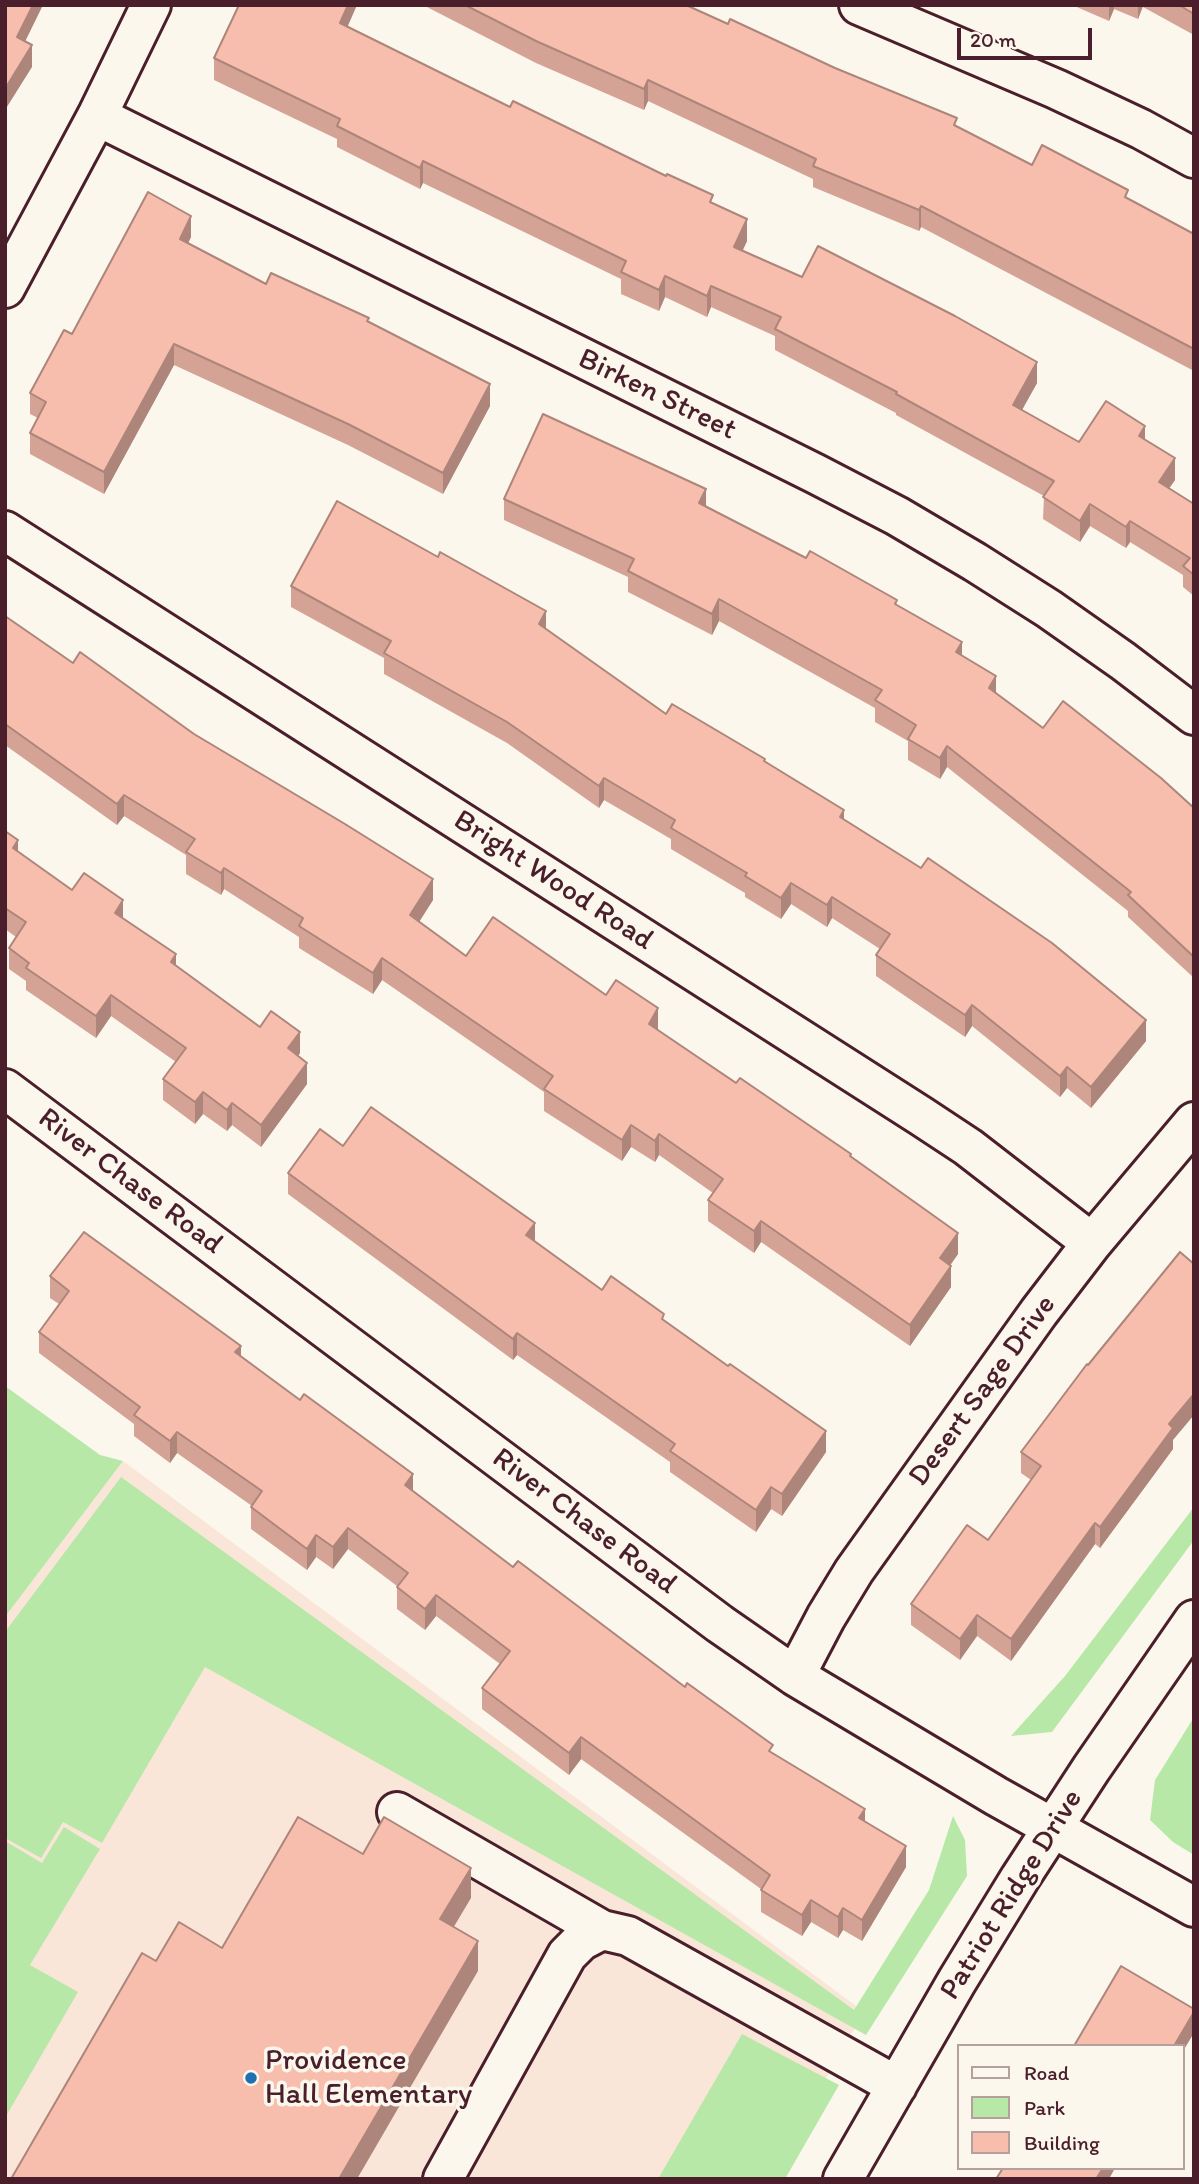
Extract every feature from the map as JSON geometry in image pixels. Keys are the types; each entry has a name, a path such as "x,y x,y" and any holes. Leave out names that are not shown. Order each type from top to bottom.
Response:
{"street":[{"path":"5,288 97,116 151,5"},
{"path":"859,5 1056,89 1141,129 1194,158"},
{"name":"Birken Street","path":"97,116 897,516 1049,609 1194,715"},
{"name":"Bright Wood Road","path":"5,531 921,1116 968,1147 1091,1243"},
{"name":"River Chase Road","path":"5,1089 720,1624 794,1676 996,1796 1194,1907"},
{"name":"Desert Sage Drive","path":"794,1676 854,1571 1039,1312 1091,1243 1194,1122"},
{"name":"Patriot Ridge Drive","path":"843,2179 1013,1890 1091,1769 1194,1620"},
{"path":"397,1812 602,1930 628,1936 897,2086"},
{"path":"443,2179 567,1955 582,1941 602,1930"}],"shaded area":[{"path":"123,1461 864,2012 769,2179 5,2179 5,1617"}],"green space":[{"path":"5,1386 100,1455 123,1461 5,1617"},
{"path":"121,1477 854,2010 929,1890 953,1816 965,1840 967,1876 866,2035 205,1667 102,1843 63,1822 41,1858 5,1838 5,1632"},
{"path":"1194,1507 1194,1540 1052,1732 1011,1736 1065,1676"},
{"path":"1194,1717 1194,1855 1173,1842 1150,1820 1155,1780"},
{"path":"64,1827 100,1849 30,1965 78,1992 5,2118 5,1841 42,1863"},
{"path":"742,2034 839,2085 785,2179 658,2179"}],"building":[{"path":"5,5 33,5 17,37 32,45 5,89"},
{"path":"239,5 348,5 340,23 510,107 513,101 666,176 667,174 713,195 710,202 747,219 734,247 802,277 818,246 955,316 1037,362 1013,405 1079,442 1106,401 1145,426 1139,436 1175,458 1159,482 1194,504 1194,575 1183,566 1190,558 1130,521 1126,527 1090,504 1080,521 1043,497 1054,481 896,394 897,392 775,329 781,317 711,286 707,296 665,276 659,290 621,272 626,261 423,161 420,168 337,126 340,119 214,58"},
{"path":"465,5 686,5 728,24 730,19 835,68 957,118 954,125 1032,165 1042,145 1128,190 1125,197 1194,234 1194,349 921,206 919,210 813,166 816,159 648,80 644,89 536,41"},
{"path":"1179,5 1194,5 1194,14"},
{"path":"148,192 191,216 180,239 266,284 271,273 369,318 367,321 490,384 443,473 348,424 174,344 104,472 30,433 46,402 30,393 64,330 72,334"},
{"path":"543,414 706,489 699,503 806,558 810,551 897,600 895,604 962,642 956,652 996,676 989,688 1043,728 1063,701 1161,778 1194,808 1194,957 1128,895 1131,892 947,746 940,758 908,739 916,725 875,700 882,690 719,599 712,614 628,571 634,559 504,499"},
{"path":"337,501 438,557 440,552 546,611 539,624 666,714 672,704 765,759 764,761 844,810 840,817 921,868 928,858 1052,943 1146,1020 1091,1087 1067,1067 1060,1076 972,1005 965,1015 876,955 890,934 832,897 827,905 791,883 781,898 745,876 747,873 671,828 675,820 604,778 599,786 507,722 384,653 391,641 291,586"},
{"path":"5,616 73,663 80,652 194,734 433,879 410,915 466,956 493,917 606,995 616,980 658,1008 649,1024 736,1083 740,1078 851,1154 850,1156 958,1233 940,1258 951,1266 910,1325 761,1221 754,1231 708,1200 723,1179 659,1134 655,1141 631,1125 622,1140 544,1089 553,1076 382,958 373,973 299,926 303,918 224,868 221,873 186,852 195,839 124,795 117,804 5,724"},
{"path":"5,831 18,840 13,848 72,890 84,873 123,900 115,913 176,954 171,962 260,1027 271,1011 300,1032 288,1048 307,1063 261,1125 232,1103 227,1110 203,1092 195,1102 163,1079 186,1048 111,995 96,1016 26,968 29,963 9,948 26,922 5,908"},
{"path":"371,1107 535,1223 526,1235 602,1290 611,1276 664,1314 662,1319 826,1431 782,1494 771,1487 756,1510 670,1451 675,1444 517,1333 513,1339 288,1173 320,1129 343,1146"},
{"path":"84,1232 241,1346 235,1352 300,1400 304,1394 413,1474 405,1485 513,1567 518,1561 685,1687 687,1683 773,1745 769,1751 865,1809 859,1818 906,1846 862,1920 843,1908 838,1917 811,1900 802,1915 761,1890 770,1875 581,1737 569,1753 482,1688 510,1651 436,1595 425,1609 397,1587 408,1573 348,1528 333,1547 316,1535 307,1549 251,1507 262,1491 177,1432 170,1441 134,1415 140,1407 39,1332 69,1291 50,1276"},
{"path":"1180,1252 1194,1264 1194,1394 1169,1424 1173,1428 1100,1527 1095,1523 1011,1639 977,1615 960,1639 911,1604 967,1525 988,1540 1041,1466 1021,1452 1087,1364"},
{"name":"Providence Hall Elementary","path":"298,1817 363,1854 384,1817 471,1868 440,1919 478,1941 339,2179 11,2179 142,1953 156,1961 179,1922 222,1948"},
{"path":"1121,1966 1194,2009 1175,2044 1075,2044"},
{"path":"1002,2170 1102,2170 1096,2179 996,2179"}],"place":[{"name":"Providence Hall Elementary","path":"251,2078"}]}
